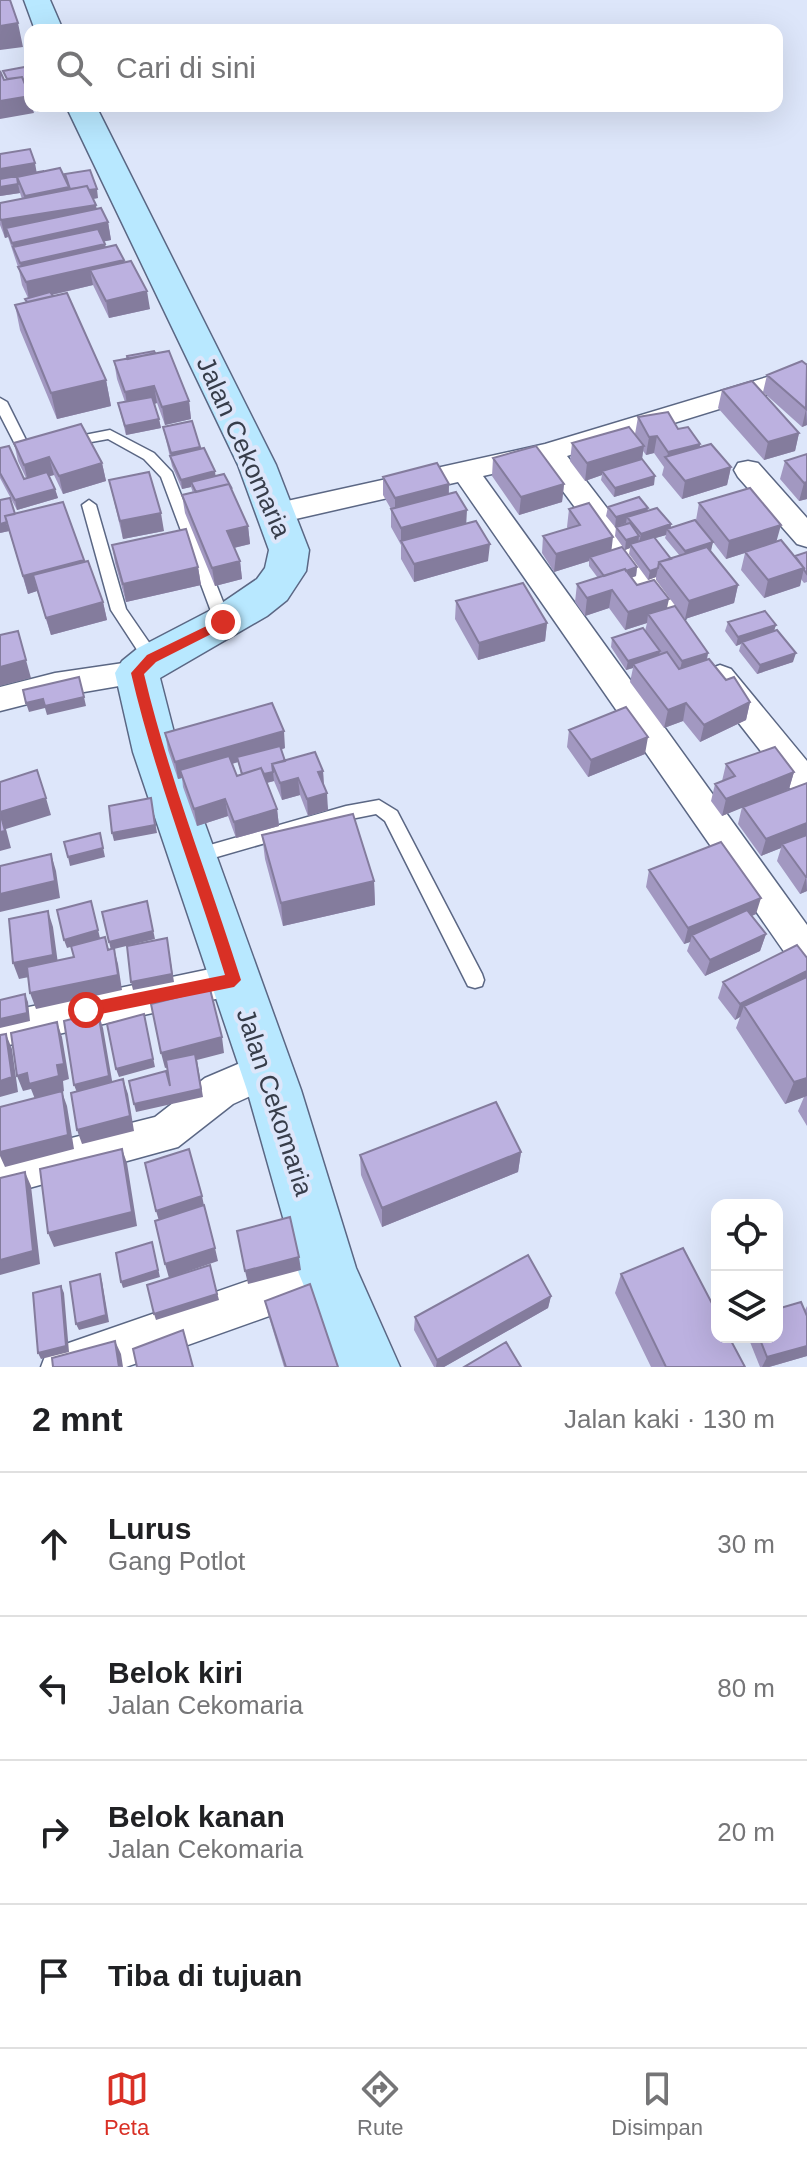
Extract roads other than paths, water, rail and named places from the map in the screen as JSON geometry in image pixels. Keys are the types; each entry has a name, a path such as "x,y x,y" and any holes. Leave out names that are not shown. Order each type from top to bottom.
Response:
{"street":[{"path":"37,0 47,24"},
{"name":"Jalan Cekomaria","path":"84,112 278,513 290,562 268,594 144,666 156,752 234,980 256,1075 328,1274 369,1367"},
{"path":"278,513 549,452 807,373"},
{"path":"549,452 693,643 807,785"},
{"path":"464,470 807,955"},
{"path":"748,470 807,537"},
{"path":"0,699 144,666"},
{"path":"0,1030 234,980"},
{"path":"0,1176 164,1134 184,1121 205,1097 256,1075"},
{"path":"63,1367 328,1274"}],"lane":[{"path":"0,402 22,445 30,449 110,434 149,456 167,475 185,542 223,622"},
{"path":"89,505 111,556 119,610 144,666"},
{"path":"194,857 346,813 379,807 391,816 475,980"}]}
